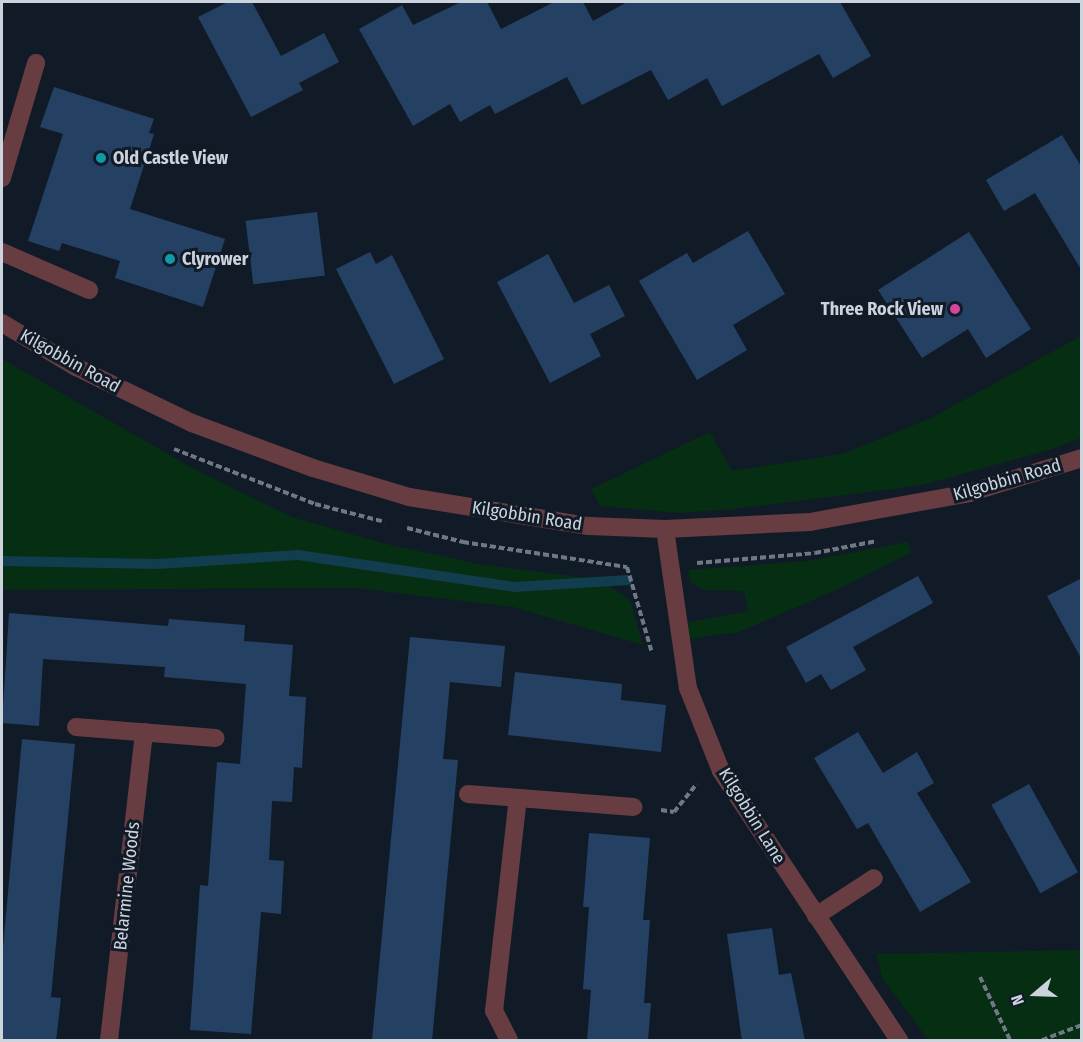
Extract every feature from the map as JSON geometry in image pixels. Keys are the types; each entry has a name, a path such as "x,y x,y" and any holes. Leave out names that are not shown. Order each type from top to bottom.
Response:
{"street":[{"path":"2,178 36,63"},
{"path":"2,252 89,290"},
{"name":"Kilgobbin Road","path":"2,323 76,367 192,423 344,477 409,497 528,518 589,526 665,529 810,522 969,493 1082,458"},
{"name":"Kilgobbin Lane","path":"665,529 688,688 721,771 899,1041"},
{"path":"76,727 216,738"},
{"name":"Belarmine Woods","path":"110,1041 144,732"},
{"path":"468,794 633,807"},
{"path":"509,1041 494,1011 518,798"},
{"path":"816,916 874,879"}],"path":[{"path":"315,504 463,542 627,567"},
{"path":"980,977 1010,1041"},
{"path":"1042,1041 1082,1025"}],"green space":[{"path":"1081,336 1081,438 1052,449 922,485 734,509 678,513 600,506 591,489 710,432 732,471 842,454 931,418"},
{"path":"2,359 189,466 292,517 386,544 479,564 601,580 630,600 643,645 513,607 357,588 2,590"},
{"path":"908,542 911,553 836,590 739,632 683,640 685,623 748,611 744,591 703,590 690,582 688,570 807,561"},
{"path":"1081,950 1081,1040 928,1040 882,978 877,954"}],"building":[{"path":"228,2 252,2 281,56 324,33 339,62 299,83 303,90 251,117 198,17"},
{"path":"461,2 487,2 501,29 554,2 583,2 593,21 627,2 840,2 871,56 833,78 819,54 722,106 707,78 668,100 651,70 582,105 567,77 495,114 490,105 460,122 450,104 413,126 359,29 402,5 413,25"},
{"path":"54,87 154,119 149,133 154,134 130,209 225,239 203,307 115,278 120,261 62,243 59,251 28,241 63,134 40,127"},
{"path":"1062,135 1082,168 1082,271 1035,193 1004,211 986,180"},
{"path":"317,212 325,276 253,284 246,221"},
{"path":"748,231 785,294 733,325 747,350 697,380 639,281 687,253 693,263"},
{"name":"Three Rock View","path":"969,232 1031,329 986,358 968,329 922,358 878,290"},
{"path":"370,252 376,264 392,255 444,359 394,384 336,269"},
{"path":"548,254 574,303 609,285 625,316 590,334 601,356 550,383 497,282"},
{"path":"918,576 933,603 853,647 866,670 831,690 821,674 806,683 786,647"},
{"path":"1082,578 1082,660 1047,596"},
{"path":"9,613 168,626 169,619 245,625 244,641 293,645 289,696 306,697 302,768 294,767 292,802 272,801 269,860 284,861 281,914 261,912 251,1034 190,1030 200,885 208,886 217,762 240,764 246,684 164,677 165,667 43,659 39,726 2,723"},
{"path":"410,637 505,646 501,687 450,682 443,759 458,760 432,1041 372,1041"},
{"path":"515,672 622,684 621,700 666,705 661,752 508,735"},
{"path":"858,732 883,773 917,752 934,783 917,793 971,882 920,912 868,823 857,829 814,758"},
{"path":"22,739 75,744 51,997 61,998 56,1041 2,1041 2,958"},
{"path":"1029,784 1078,872 1040,893 991,805"},
{"path":"589,833 650,838 643,920 650,920 644,1003 651,1003 648,1041 587,1041 591,990 583,989 589,907 583,907"},
{"path":"772,928 779,975 791,973 805,1041 742,1041 727,934"}],"waterway":[{"path":"2,561 158,564 298,555 514,587 628,580"}],"place":[{"name":"Old Castle View","path":"101,158"},
{"name":"Clyrower","path":"170,259"},
{"name":"Three Rock View","path":"955,309"}]}
